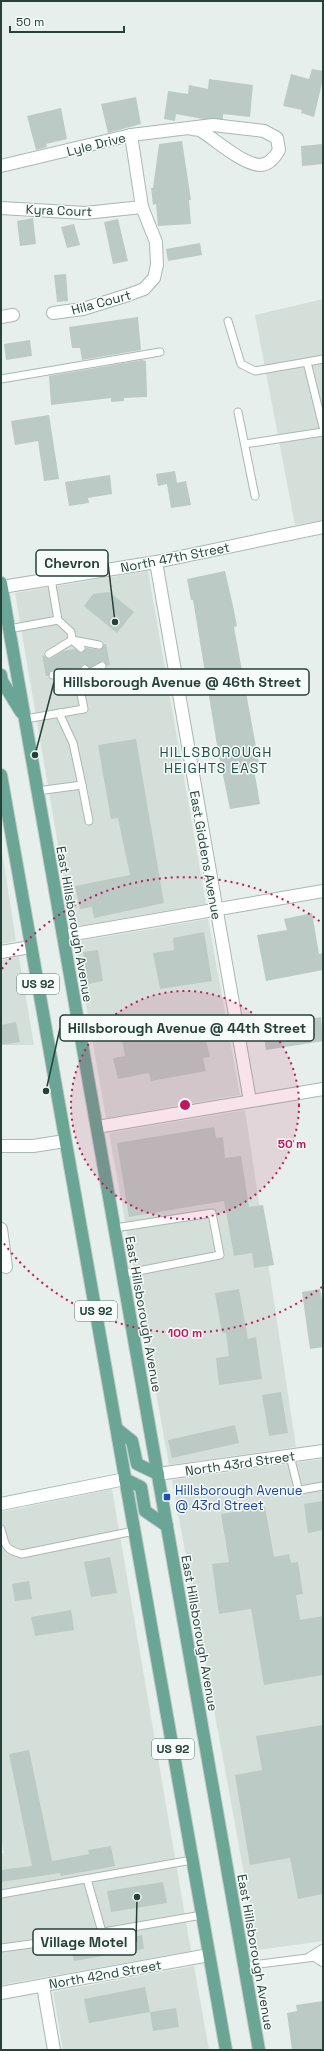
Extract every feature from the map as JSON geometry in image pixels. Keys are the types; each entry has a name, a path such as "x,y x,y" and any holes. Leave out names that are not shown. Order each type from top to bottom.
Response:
{"main road":[{"name":"East Hillsborough Avenue","path":"1,586 259,2050"},
{"path":"1,675 2,681 25,719"},
{"name":"US 92","path":"1,775 226,2050"},
{"path":"117,1430 132,1441 137,1464 158,1474"},
{"path":"125,1479 141,1488 145,1511 167,1526"}],"street":[{"name":"Lyle Drive","path":"1,166 33,160 131,135 192,129 213,125 264,131 276,138 279,150 274,160 261,165 246,161 206,134 192,129"},
{"path":"131,135 142,207"},
{"name":"Kyra Court","path":"1,208 85,213 142,207"},
{"name":"Hila Court","path":"53,313 83,309 144,289 154,278 157,265 156,242 142,207"},
{"name":"North 47th Street","path":"1,586 156,562 323,528"},
{"name":"East Giddens Avenue","path":"156,562 250,1101"},
{"path":"62,936 323,892"},
{"path":"1,952 31,947"},
{"path":"97,1127 323,1088"},
{"path":"1,1146 33,1146 66,1141"},
{"path":"1,1229 6,1266"},
{"name":"North 43rd Street","path":"158,1474 323,1451"},
{"path":"1,1504 125,1479"},
{"name":"North 42nd Street","path":"1,1993 209,1956"},
{"path":"43,1986 54,2050"}],"lane":[{"path":"228,321 240,364 255,371 323,359"},
{"path":"1,379 160,352"},
{"path":"307,362 323,428"},
{"path":"238,412 255,496"},
{"path":"245,444 323,432"},
{"path":"51,579 58,620 71,632 72,640 66,651"},
{"path":"9,629 58,620"},
{"path":"72,640 82,648"},
{"path":"49,654 72,640 99,645"},
{"path":"53,675 78,679 102,666"},
{"path":"78,679 85,669"},
{"path":"25,719 84,709 78,679 70,672"},
{"path":"60,713 73,743 89,822"},
{"path":"37,791 82,785"},
{"path":"115,1228 212,1213 220,1255 123,1274"},
{"path":"290,1456 298,1488 300,1490 323,1486"},
{"path":"1,1529 5,1546 11,1552 22,1554 134,1531"},
{"path":"1,1894 192,1860"},
{"path":"87,1879 102,1932"},
{"path":"1,1948 202,1915"},
{"path":"310,1957 323,1948"},
{"path":"244,1966 323,1956"},
{"path":"310,1957 323,1962"}],"shaded area":[{"path":"323,299 323,520 295,525 255,315"},
{"path":"148,571 206,904 72,927 15,593"},
{"path":"1,845 16,941 1,944"},
{"path":"208,919 240,1095 106,1118 75,942"},
{"path":"19,957 34,1045 1,1045 1,960"},
{"path":"245,1110 296,1447 169,1465 109,1133"},
{"path":"323,1459 323,1941 258,1950 172,1480"},
{"path":"112,1489 191,1951 1,1985 1,1854 4,1853 1,1838 1,1512"},
{"path":"194,1966 209,2050 63,2050 53,1992"}],"building":[{"path":"312,69 323,71 323,79 314,117 301,113 302,110 283,106 291,74 309,79"},
{"path":"209,79 253,85 250,117 223,114 223,119 203,119 176,114 175,121 164,119 168,91 188,94 189,85 208,89"},
{"path":"136,97 141,124 108,133 101,104"},
{"path":"61,108 67,139 46,144 47,147 36,150 27,116"},
{"path":"182,141 191,200 189,200 191,224 158,226 156,204 153,205 151,188 153,188 159,144"},
{"path":"323,144 323,164 302,166 301,146"},
{"path":"33,218 36,244 20,246 17,221"},
{"path":"118,219 128,261 113,264 104,222"},
{"path":"74,224 80,245 67,248 61,227"},
{"path":"200,243 202,255 168,261 166,249"},
{"path":"66,274 68,301 57,302 54,275"},
{"path":"138,317 141,350 82,360 80,348 72,348 69,327"},
{"path":"30,340 32,356 6,360 4,344"},
{"path":"142,360 146,361 147,397 124,398 124,401 111,402 111,398 51,405 49,376"},
{"path":"49,415 59,479 44,481 38,441 15,445 11,421"},
{"path":"175,471 177,483 186,481 191,505 171,508 167,484 158,486 156,474"},
{"path":"110,475 112,494 88,498 89,503 69,506 65,482"},
{"path":"225,571 237,626 234,627 259,763 253,764 260,804 230,809 218,751 193,600 191,600 187,579"},
{"path":"109,592 134,612 117,633 84,606 93,594"},
{"path":"104,644 106,644 110,665 107,666 102,661 90,667 83,664 78,670 68,672 52,670 48,676 46,676 42,655 50,659 63,651 75,649 82,653 86,648 100,650"},
{"path":"136,739 164,903 94,918 92,907 80,909 75,886 130,875 118,818 111,819 98,745"},
{"path":"312,913 319,954 323,953 323,970 266,981 257,935 287,930 284,919"},
{"path":"204,932 212,981 160,989 153,953 174,950 173,938"},
{"path":"98,950 103,981 88,984 83,952"},
{"path":"321,1017 323,1041 266,1050 262,1025"},
{"path":"16,1022 20,1042 1,1045 1,1025"},
{"path":"190,1023 192,1030 203,1028 210,1057 203,1058 206,1071 151,1081 149,1073 118,1079 113,1058 125,1056 121,1034"},
{"path":"214,1127 216,1138 223,1137 225,1158 241,1156 249,1207 263,1205 274,1265 254,1268 252,1253 234,1256 224,1201 129,1217 117,1143"},
{"path":"239,1289 248,1339 256,1337 262,1379 219,1385 216,1358 229,1356 226,1333 222,1333 215,1293"},
{"path":"320,1289 323,1305 323,1347 310,1349 302,1292"},
{"path":"281,1392 288,1433 269,1436 262,1395"},
{"path":"235,1425 239,1443 172,1458 168,1440"},
{"path":"323,1501 323,1530 308,1533 304,1504"},
{"path":"265,1507 274,1557 289,1554 291,1563 298,1562 303,1594 296,1595 300,1620 323,1616 323,1675 264,1685 251,1609 219,1614 212,1564 229,1562 221,1514"},
{"path":"110,1557 117,1593 91,1597 84,1562"},
{"path":"29,1581 32,1599 15,1601 12,1584"},
{"path":"71,1610 74,1630 35,1636 31,1617"},
{"path":"323,1725 323,1894 298,1899 290,1858 250,1865 235,1775 262,1770 256,1736"},
{"path":"29,1750 52,1861 89,1854 88,1850 111,1846 115,1866 61,1876 60,1873 1,1882 1,1870 32,1866 9,1754"},
{"path":"163,1882 167,1903 111,1912 107,1891"},
{"path":"142,1935 144,1949 74,1961 71,1946 86,1943 86,1945"},
{"path":"145,1987 150,2012 89,2023 84,1999"},
{"path":"323,2001 323,2050 292,2050 287,2013 297,2011 296,2005"},
{"path":"176,2008 179,2027 153,2031 150,2012"}],"place":[{"name":"Chevron","path":"115,622"},
{"name":"Hillsborough Avenue @ 46th Street","path":"35,755"},
{"name":"Hillsborough Avenue @ 44th Street","path":"46,1091"},
{"name":"Hillsborough Avenue @ 43rd Street","path":"167,1497"},
{"name":"Village Motel","path":"137,1897"}],"district":[{"name":"HILLSBOROUGH HEIGHTS EAST","path":"216,760"}]}
